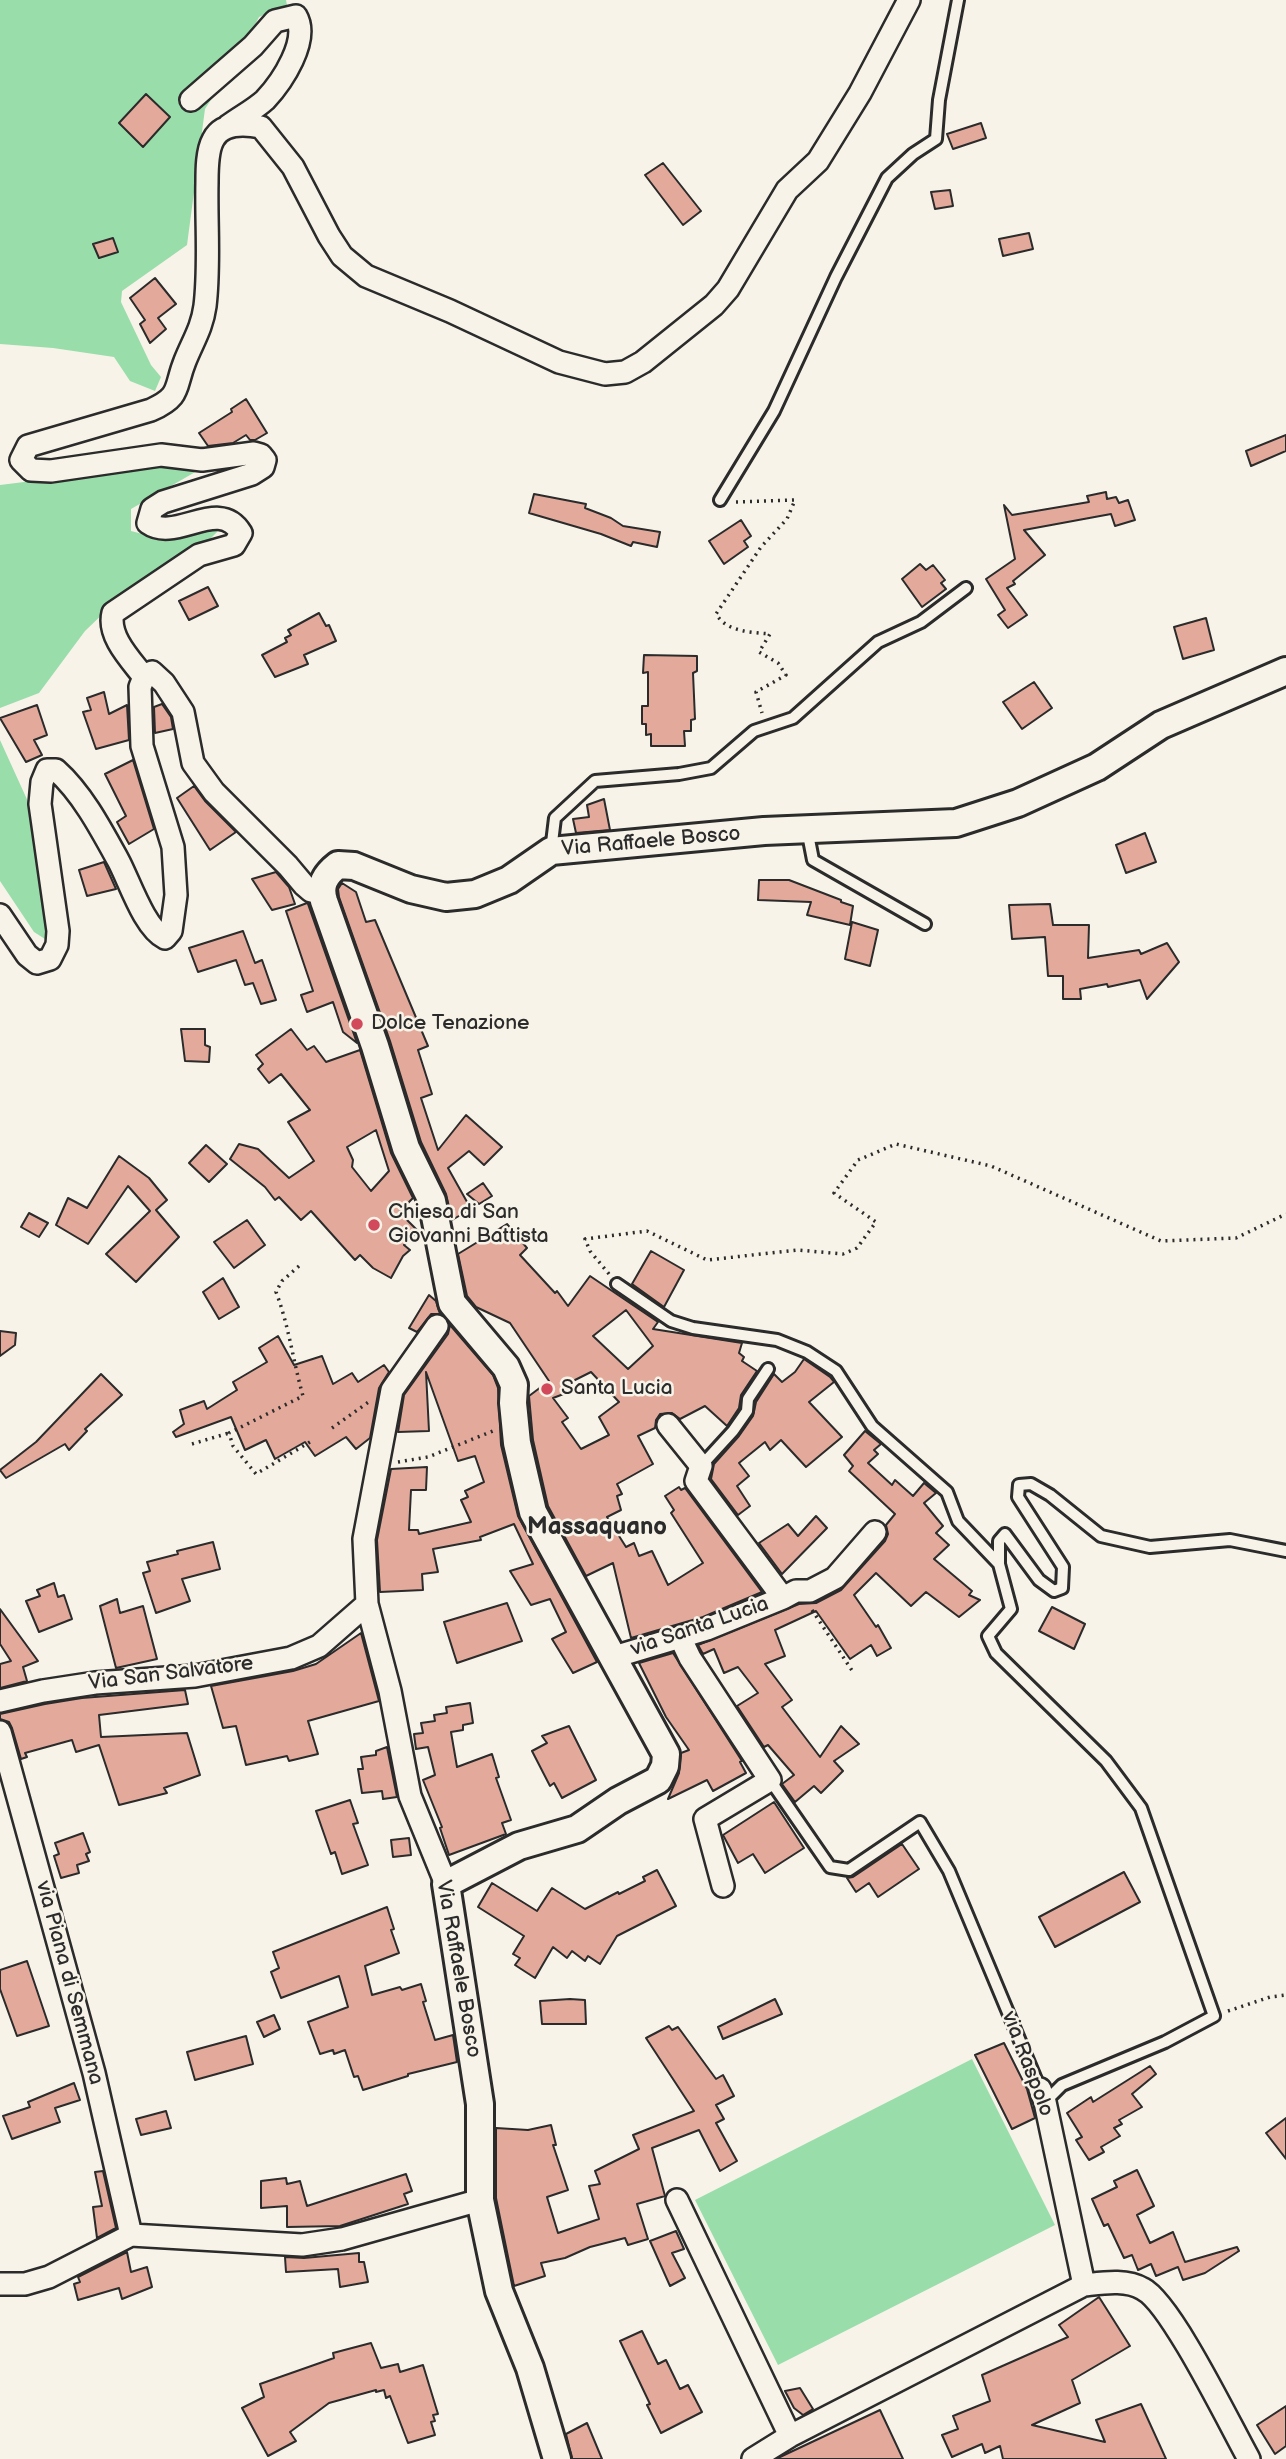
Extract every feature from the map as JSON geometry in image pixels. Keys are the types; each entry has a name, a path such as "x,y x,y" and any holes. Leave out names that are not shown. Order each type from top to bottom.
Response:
{"street":[{"path":"227,127 246,124 261,127 293,167 342,256 366,276 450,311 559,362 605,374 625,372 653,354 714,306 728,289 787,190 818,161 860,93 909,0"},
{"path":"145,677 126,654 114,633 111,620 113,614 199,555 234,545 241,533 237,527 222,519 204,519 165,531 148,523 152,509 163,502 252,474 263,467 265,460 254,453 202,460 161,455 51,471 31,470 21,460 28,446 167,403 178,387 184,362 199,335 205,306 207,168 213,139 265,100 290,64 299,45 301,25 296,16 275,21 253,46 191,100"},
{"name":"Via Raffaele Bosco","path":"322,893 323,881 338,865 354,866 411,889 446,897 475,894 509,880 551,851 764,831 956,824 1018,803 1097,767 1161,725 1286,671"},
{"path":"0,915 27,955 37,963 50,959 57,945 58,931 40,804 42,782 47,770 56,770 70,783 117,858 150,925 165,938 171,931 176,895 173,848 142,746 140,687 145,677 152,672 164,683 183,712 194,763 214,792 304,885 311,891 322,893 375,1046 406,1148 432,1200 453,1303 506,1367 514,1385 517,1443 533,1512 666,1754 665,1766 658,1780 618,1801 577,1829 519,1846 446,1884"},
{"name":"Via Raffaele Bosco","path":"437,1326 392,1390 364,1539 367,1604 390,1691 410,1796 446,1884 480,2104 480,2200 499,2291 530,2368 557,2459"},
{"name":"via Santa Lucia","path":"614,1657 707,1629 783,1598 696,1481 701,1466 668,1425"},
{"path":"783,1598 796,1591 810,1591 835,1578 875,1532"},
{"name":"Via San Salvatore","path":"0,1701 95,1683 195,1676 291,1658 319,1646 367,1604"},
{"name":"via Raspolo","path":"680,1637 690,1658 770,1780"},
{"name":"via Piana di Semmana","path":"0,1732 94,2073 131,2235"},
{"path":"723,1886 705,1819 770,1780"},
{"name":"via Raspolo","path":"1042,2095 1084,2285"},
{"path":"0,2284 25,2284 48,2277 131,2235 302,2245 342,2239 480,2200"},
{"path":"677,2200 790,2437"},
{"path":"753,2459 790,2437 1084,2285 1111,2282 1139,2287 1151,2293 1170,2317 1249,2459"}],"lane":[{"path":"720,500 774,411 830,289 887,178 913,154 936,139 939,100 958,0"},
{"path":"551,851 555,818 595,781 679,774 711,768 754,731 793,718 878,642 921,622 966,588"},
{"path":"807,829 813,860 925,924"},
{"path":"617,1284 671,1321 693,1328 777,1340 807,1352 836,1371 873,1426 947,1492 958,1521 999,1564"},
{"path":"701,1466 733,1432 747,1411 748,1399 768,1369"},
{"path":"1042,2095 1165,2042 1214,2016 1141,1808 1106,1761 996,1653 988,1636 1011,1609 999,1564 999,1541 1005,1534 1039,1580 1054,1591 1062,1588 1063,1567 1018,1497 1019,1485 1031,1483 1101,1536 1150,1547 1230,1541 1286,1551"},
{"name":"via Raspolo","path":"770,1780 830,1867 849,1870 920,1822 949,1871 1042,2095"}],"path":[{"path":"720,500 742,503 795,500 787,519 761,547 716,614 722,624 745,631 771,634 759,652 778,663 786,675 756,692 766,727"},
{"path":"617,1284 590,1251 585,1239 647,1231 707,1260 797,1250 843,1254 857,1248 876,1222 834,1193 858,1160 896,1144 991,1166 1161,1241 1236,1238 1286,1214"},
{"path":"192,1444 229,1433 303,1396 286,1319 276,1292 282,1281 299,1266"},
{"path":"332,1428 361,1406 395,1386"},
{"path":"378,1464 428,1457 515,1423"},
{"path":"229,1433 233,1446 256,1474 310,1442"},
{"path":"804,1591 813,1613 853,1672"},
{"path":"1214,2016 1270,1997 1286,1995"}],"green space":[{"path":"0,0 286,0 287,5 259,17 241,53 205,109 187,245 122,291 121,302 151,365 161,377 155,391 130,381 114,357 0,344"},
{"path":"177,463 197,471 131,509 131,531 158,538 212,525 221,528 207,542 152,574 110,607 85,631 39,693 0,708 0,485"},
{"path":"0,740 30,806 50,934 45,939 34,932 0,881"},
{"path":"972,2059 1055,2225 778,2365 695,2200"}],"building":[{"path":"146,94 170,117 143,147 119,123"},
{"path":"981,123 986,138 953,149 947,134"},
{"path":"663,163 701,211 683,225 645,175"},
{"path":"950,190 953,206 935,209 931,192"},
{"path":"1029,233 1033,249 1003,256 999,239"},
{"path":"113,238 118,252 99,258 93,244"},
{"path":"155,278 176,304 158,318 166,329 150,343 140,324 145,320 130,298"},
{"path":"246,399 267,433 255,440 250,440 246,435 233,443 208,446 199,433 232,412 231,409"},
{"path":"1286,435 1286,451 1251,466 1246,451"},
{"path":"1106,492 1107,499 1116,497 1119,503 1128,500 1135,520 1115,526 1111,514 1024,530 1045,555 1013,581 1015,584 1007,588 1027,615 1008,628 998,615 1005,610 986,579 1015,559 1004,505 1012,515 1089,502 1087,496"},
{"path":"534,494 586,504 585,508 623,526 660,532 657,547 633,542 631,546 601,534 529,513"},
{"path":"741,520 751,536 744,541 748,547 724,564 709,541"},
{"path":"920,564 926,570 933,565 945,580 941,583 946,589 922,607 902,579"},
{"path":"208,587 218,606 189,620 179,601"},
{"path":"319,613 326,626 329,625 336,641 304,655 308,664 275,677 262,655 287,642 285,638 291,635 288,630"},
{"path":"1206,618 1214,650 1183,659 1174,627"},
{"path":"644,655 697,656 697,671 693,673 695,719 691,720 691,731 684,731 685,746 651,746 651,734 646,735 646,724 642,724 642,706 648,706 648,672 643,673"},
{"path":"1034,682 1052,708 1022,729 1003,702"},
{"path":"104,692 109,714 127,705 129,740 96,749 83,712 91,710 87,698"},
{"path":"162,704 171,717 173,729 155,733 154,707"},
{"path":"37,705 47,735 34,740 42,755 26,762 0,718"},
{"path":"133,760 154,829 129,844 117,822 126,816 105,774"},
{"path":"194,786 236,832 210,850 177,798"},
{"path":"604,799 610,830 576,833 573,819 589,817 587,805"},
{"path":"1145,833 1156,862 1126,873 1116,845"},
{"path":"104,862 116,889 87,896 79,870"},
{"path":"276,872 289,887 295,904 272,910 252,879"},
{"path":"759,880 789,880 841,900 853,906 850,925 807,915 811,902 758,900"},
{"path":"342,883 356,892 366,922 375,920 428,1046 418,1050 432,1094 421,1098 438,1150 466,1115 502,1147 484,1165 469,1151 448,1168 471,1209 452,1220 446,1194 421,1142 390,1041 339,897 338,889"},
{"path":"307,903 357,1043 343,1032 333,1002 307,1012 301,995 313,991 286,911"},
{"path":"1050,904 1053,925 1089,925 1088,958 1139,950 1141,954 1167,943 1179,962 1147,999 1140,980 1108,987 1107,984 1080,989 1081,999 1063,999 1063,976 1048,976 1045,937 1012,939 1009,905"},
{"path":"852,922 878,930 870,966 845,959"},
{"path":"243,931 255,963 262,960 276,1000 261,1004 253,983 245,985 236,960 198,972 189,948"},
{"path":"181,1029 205,1029 205,1045 210,1047 209,1062 185,1061"},
{"path":"291,1029 307,1050 314,1046 326,1062 360,1050 391,1153 413,1198 399,1212 418,1231 404,1245 410,1250 403,1256 391,1278 373,1268 360,1255 355,1260 311,1211 301,1220 279,1197 275,1200 265,1187 230,1159 239,1144 258,1149 289,1178 314,1161 288,1122 310,1110 281,1074 269,1083 258,1069 263,1064 256,1055","holes":["376,1130 389,1171 371,1191 352,1167 353,1160 347,1147"]},
{"path":"206,1145 227,1164 209,1182 189,1163"},
{"path":"119,1156 149,1178 167,1200 156,1210 179,1237 136,1282 106,1254 150,1211 128,1186 88,1244 56,1225 68,1198 87,1208"},
{"path":"483,1183 492,1196 479,1204 467,1194"},
{"path":"29,1213 48,1223 39,1237 21,1227"},
{"path":"247,1220 265,1245 234,1268 214,1242"},
{"path":"507,1224 527,1248 520,1255 555,1293 557,1291 568,1306 590,1276 658,1322 653,1329 742,1343 739,1353 744,1357 742,1361 757,1371 741,1395 739,1408 727,1426 705,1406 680,1419 672,1413 660,1414 655,1428 638,1436 653,1464 617,1484 622,1494 617,1496 621,1510 607,1517 626,1547 634,1543 639,1556 652,1551 668,1585 703,1563 671,1513 674,1510 665,1496 679,1487 681,1490 685,1488 762,1592 703,1617 631,1638 613,1563 586,1576 548,1506 533,1440 529,1396 549,1381 510,1323 476,1307 467,1296 458,1254","holes":["626,1310 653,1346 628,1369 593,1336","591,1372 619,1402 599,1417 609,1435 581,1449 562,1422 568,1418 553,1398 569,1392 565,1385"]},
{"path":"651,1251 684,1270 664,1307 632,1284"},
{"path":"223,1278 239,1307 219,1319 203,1292"},
{"path":"429,1295 436,1301 440,1314 431,1314 417,1332 409,1328"},
{"path":"450,1325 493,1375 498,1388 501,1445 518,1516 597,1662 573,1673 552,1639 566,1632 550,1599 531,1605 510,1571 533,1564 514,1524 480,1537 481,1540 433,1549 438,1572 422,1574 423,1590 380,1592 377,1540 391,1469 427,1467 426,1490 411,1490 409,1530 418,1530 419,1534 471,1522 461,1500 468,1497 465,1491 484,1482 475,1456 458,1461 426,1372 429,1431 398,1432 404,1395 448,1334"},
{"path":"0,1331 16,1333 15,1345 0,1356"},
{"path":"278,1336 294,1365 322,1356 333,1384 352,1373 358,1382 384,1365 389,1372 379,1388 370,1438 356,1449 346,1437 315,1456 305,1442 275,1459 266,1440 245,1450 231,1417 176,1437 173,1432 184,1424 180,1410 204,1401 207,1409 237,1390 233,1382 267,1362 259,1348"},
{"path":"804,1359 834,1382 809,1402 842,1437 806,1467 781,1440 770,1450 765,1442 739,1463 749,1476 737,1486 750,1506 738,1515 711,1479 714,1464 753,1416 756,1402 774,1374 782,1382 795,1372"},
{"path":"101,1374 122,1395 85,1429 87,1431 69,1450 65,1444 6,1478 0,1470 36,1442"},
{"path":"865,1431 881,1444 874,1450 878,1454 868,1463 892,1485 895,1480 913,1496 924,1483 936,1493 924,1503 943,1526 936,1533 949,1545 934,1559 972,1591 969,1595 980,1600 959,1617 926,1592 911,1606 876,1573 854,1595 876,1627 878,1625 891,1648 877,1656 871,1645 850,1659 816,1611 775,1630 785,1656 765,1664 792,1700 782,1707 820,1757 841,1726 859,1744 834,1761 843,1771 821,1793 814,1786 795,1802 782,1784 794,1775 768,1745 764,1747 737,1706 758,1693 738,1667 724,1673 714,1649 703,1654 698,1645 799,1604 816,1603 841,1590 885,1541 888,1534 886,1525 895,1514 849,1471 853,1466 844,1455"},
{"path":"816,1516 827,1528 782,1574 759,1543 788,1524 798,1536"},
{"path":"213,1542 220,1569 182,1579 190,1601 156,1613 143,1573 150,1571 147,1562"},
{"path":"54,1583 58,1597 64,1595 72,1619 39,1632 26,1601 40,1596 37,1590"},
{"path":"117,1599 120,1613 143,1606 157,1659 116,1668 100,1606"},
{"path":"507,1603 522,1641 457,1663 444,1622"},
{"path":"1052,1607 1085,1624 1074,1649 1039,1631"},
{"path":"0,1609 38,1661 23,1667 27,1681 0,1688 0,1664 11,1661 0,1644"},
{"path":"361,1633 379,1701 308,1721 318,1754 289,1761 287,1756 246,1765 236,1726 223,1728 211,1686 293,1671 316,1664"},
{"path":"673,1653 742,1761 740,1762 746,1773 713,1791 707,1780 668,1799 679,1773 681,1753 689,1750 666,1717 639,1663"},
{"path":"185,1690 188,1704 99,1715 101,1737 187,1733 200,1775 164,1788 167,1793 119,1805 99,1745 76,1752 72,1740 25,1753 27,1757 21,1759 9,1722 0,1719 0,1714 82,1698"},
{"path":"470,1703 473,1723 463,1725 463,1730 451,1732 457,1767 492,1754 499,1777 496,1778 511,1820 502,1823 506,1834 449,1855 440,1828 442,1827 423,1780 435,1775 428,1747 416,1749 414,1734 423,1733 421,1723 435,1721 434,1715 447,1713 446,1707"},
{"path":"569,1726 596,1780 562,1798 554,1783 550,1786 532,1751 547,1743 542,1736"},
{"path":"387,1747 397,1797 383,1799 382,1791 362,1793 358,1769 363,1769 361,1757 376,1755 376,1751"},
{"path":"350,1800 358,1823 353,1824 368,1865 342,1874 335,1852 331,1854 316,1811"},
{"path":"774,1802 804,1848 765,1873 753,1854 738,1863 723,1835"},
{"path":"83,1833 90,1852 86,1854 89,1861 77,1865 79,1873 61,1878 54,1856 59,1854 55,1843"},
{"path":"409,1838 411,1855 393,1857 391,1840"},
{"path":"902,1844 919,1869 878,1897 869,1883 856,1892 847,1878 853,1877"},
{"path":"657,1870 676,1906 617,1936 600,1964 588,1956 585,1961 572,1951 567,1958 553,1947 535,1978 515,1965 520,1958 513,1954 524,1936 478,1907 492,1883 537,1911 552,1888 585,1909 645,1881 643,1877"},
{"path":"1124,1872 1140,1902 1055,1947 1039,1917"},
{"path":"387,1907 399,1953 365,1966 372,1995 421,1984 426,2001 423,2002 435,2040 453,2035 457,2062 408,2074 363,2090 358,2076 354,2077 345,2050 334,2054 333,2050 320,2054 308,2022 348,2007 339,1976 281,1998 271,1972 279,1968 273,1952"},
{"path":"27,1961 49,2026 17,2036 0,1989 0,1970"},
{"path":"775,1999 782,2014 723,2039 718,2027"},
{"path":"585,2000 586,2024 542,2024 540,2001"},
{"path":"274,2015 280,2029 264,2037 257,2022"},
{"path":"669,2026 672,2030 678,2027 716,2079 723,2075 734,2096 716,2105 724,2119 716,2123 737,2161 720,2171 699,2130 652,2148 665,2196 637,2204 648,2239 628,2245 625,2238 541,2263 545,2276 514,2286 496,2198 496,2128 528,2130 551,2125 556,2145 553,2145 568,2190 547,2197 558,2233 599,2219 589,2186 600,2184 595,2171 639,2149 633,2135 694,2111 646,2038"},
{"path":"246,2036 253,2064 195,2080 187,2052"},
{"path":"1004,2043 1027,2089 1035,2118 1012,2129 975,2055"},
{"path":"1150,2066 1156,2074 1132,2094 1142,2107 1119,2120 1122,2124 1114,2128 1120,2136 1101,2147 1104,2152 1089,2160 1076,2140 1082,2137 1067,2113 1091,2097 1093,2102"},
{"path":"74,2083 80,2100 55,2108 60,2122 12,2139 3,2116 30,2107 28,2102"},
{"path":"166,2111 171,2128 141,2135 136,2119"},
{"path":"1286,2118 1286,2159 1266,2133"},
{"path":"1137,2170 1154,2206 1137,2215 1150,2243 1173,2232 1185,2262 1237,2247 1239,2251 1205,2273 1183,2280 1178,2267 1156,2276 1151,2264 1138,2270 1132,2255 1124,2258 1108,2224 1104,2226 1092,2199 1117,2187 1114,2181"},
{"path":"103,2171 116,2228 97,2238 93,2207 102,2206 95,2172"},
{"path":"406,2174 412,2191 404,2194 408,2204 340,2226 287,2227 287,2206 261,2208 261,2181 286,2178 287,2184 300,2181 307,2206"},
{"path":"676,2231 684,2249 672,2253 685,2278 670,2286 650,2241"},
{"path":"127,2252 131,2272 147,2267 152,2287 122,2299 119,2288 78,2300 74,2284 80,2282 78,2277"},
{"path":"359,2253 359,2262 364,2262 368,2282 340,2287 338,2269 286,2272 285,2257"},
{"path":"1099,2297 1130,2346 1072,2380 1080,2403 1032,2425 1105,2442 1096,2420 1141,2404 1166,2459 1003,2459 1000,2446 985,2453 982,2444 952,2457 942,2435 958,2429 953,2416 990,2401 982,2375 1068,2337 1059,2325"},
{"path":"642,2331 658,2364 666,2360 680,2389 688,2385 702,2412 661,2433 620,2341"},
{"path":"371,2343 381,2368 398,2364 400,2372 423,2365 438,2414 433,2415 435,2421 431,2422 435,2435 408,2443 390,2396 386,2398 384,2390 376,2390 329,2403 290,2432 296,2441 268,2456 242,2408 264,2397 260,2384 334,2358 333,2353"},
{"path":"800,2388 813,2409 803,2415 794,2408 785,2391"},
{"path":"1286,2406 1286,2446 1275,2454 1257,2425"},
{"path":"880,2410 903,2459 778,2459 780,2457"},
{"path":"587,2423 602,2459 572,2459 566,2434"}],"place":[{"name":"Dolce Tenazione","path":"357,1024"},
{"name":"Chiesa di San Giovanni Battista","path":"374,1225"},
{"name":"Santa Lucia","path":"547,1389"}],"district":[{"name":"Massaquano","path":"597,1528"}]}
